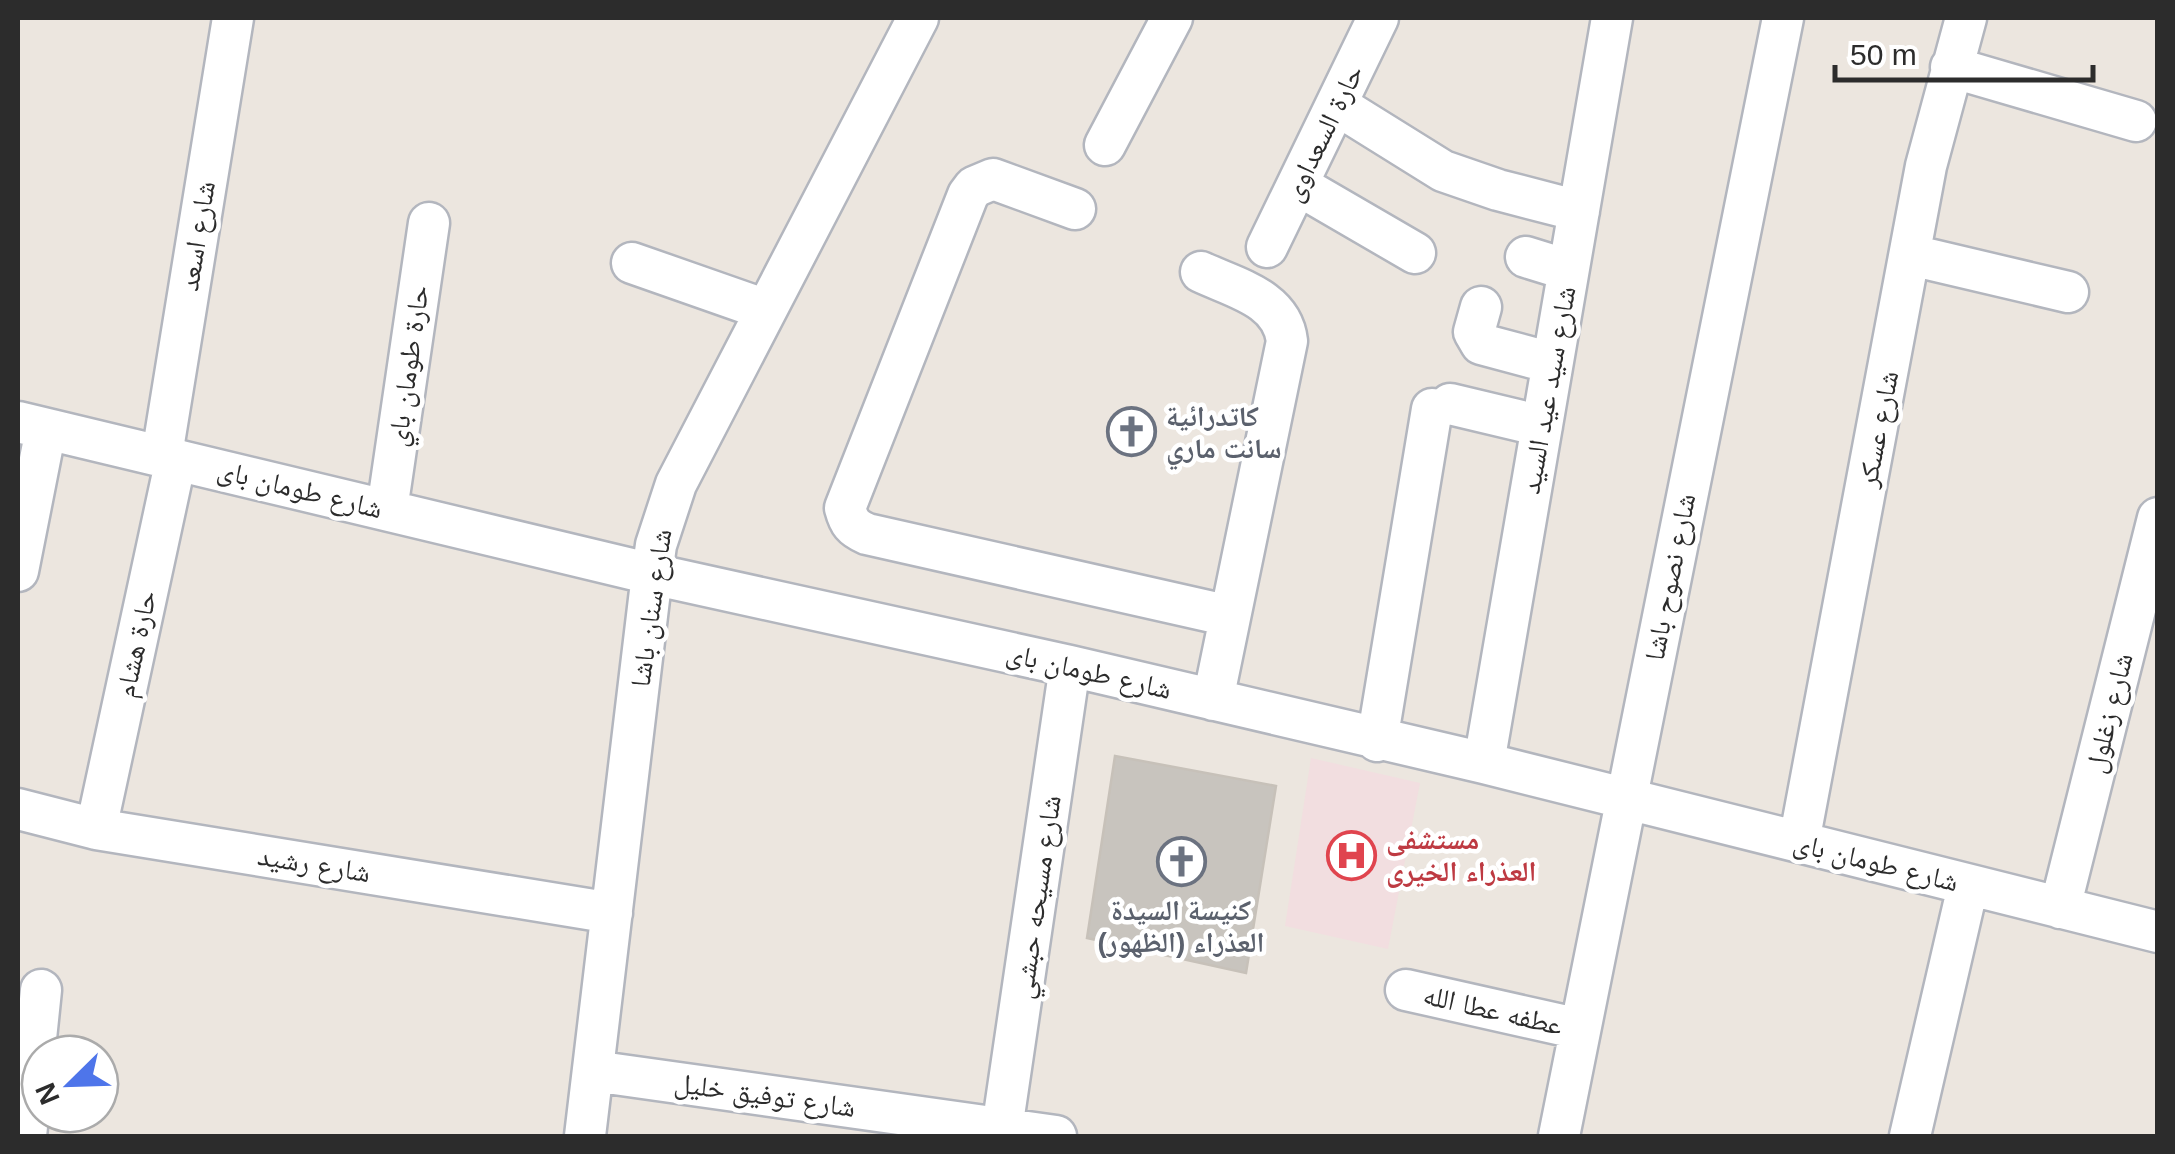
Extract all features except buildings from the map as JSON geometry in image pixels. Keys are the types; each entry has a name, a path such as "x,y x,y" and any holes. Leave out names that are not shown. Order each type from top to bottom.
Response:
{"street":[{"name":"شارع اسعد","path":"169,457 233,18"},
{"name":"شارع سنان باشا","path":"585,1136 656,545 676,484 918,18"},
{"path":"1105,145 1172,18"},
{"name":"شارع سيد عيد السيد","path":"1484,764 1579,211 1590,61 1612,18"},
{"name":"شارع نصوح باشا","path":"1559,1136 1783,18"},
{"name":"شارع عسكر","path":"1800,842 1926,166 1966,18"},
{"name":"حارة السعداوى","path":"1267,247 1337,106 1365,23"},
{"path":"1951,67 2136,120"},
{"path":"1337,106 1444,171 1579,211"},
{"path":"1074,209 992,179 974,187 968,195 845,508 848,520 854,528 868,534 1230,616"},
{"path":"1298,185 1414,253"},
{"name":"حارة طومان باي","path":"386,510 429,222"},
{"path":"1911,255 2068,292"},
{"path":"1526,258 1568,270"},
{"path":"632,263 766,310"},
{"path":"1201,272 1273,306 1287,341 1213,700"},
{"path":"1480,307 1474,332 1481,344 1552,363"},
{"path":"1377,740 1441,407 1542,426"},
{"name":"شارع طومان باى","path":"32,425 652,574 1070,666 1484,764 2158,932"},
{"path":"18,571 32,425"},
{"name":"حارة هشام","path":"96,829 169,457"},
{"name":"شارع زغلول","path":"2060,908 2158,518"},
{"name":"شارع مسيحه حبشي","path":"1002,1129 1070,666"},
{"name":"شارع رشيد","path":"18,809 96,829 612,913"},
{"path":"1910,1136 1968,886"},
{"path":"26,1136 41,990"},
{"name":"عطفه عطا الله","path":"1406,990 1580,1030"},
{"name":"شارع توفيق خليل","path":"593,1071 1056,1136"}],"shaded area":[{"name":"مستشفى العذراء الخيرى","path":"1311,758 1420,783 1388,949 1285,926"}],"place":[{"name":"كاتدرائية سانت ماري","path":"1131,432"},
{"name":"مستشفى العذراء الخيرى","path":"1351,855"},
{"name":"كنيسة السيدة العذراء (الظهور)","path":"1181,862"}]}
